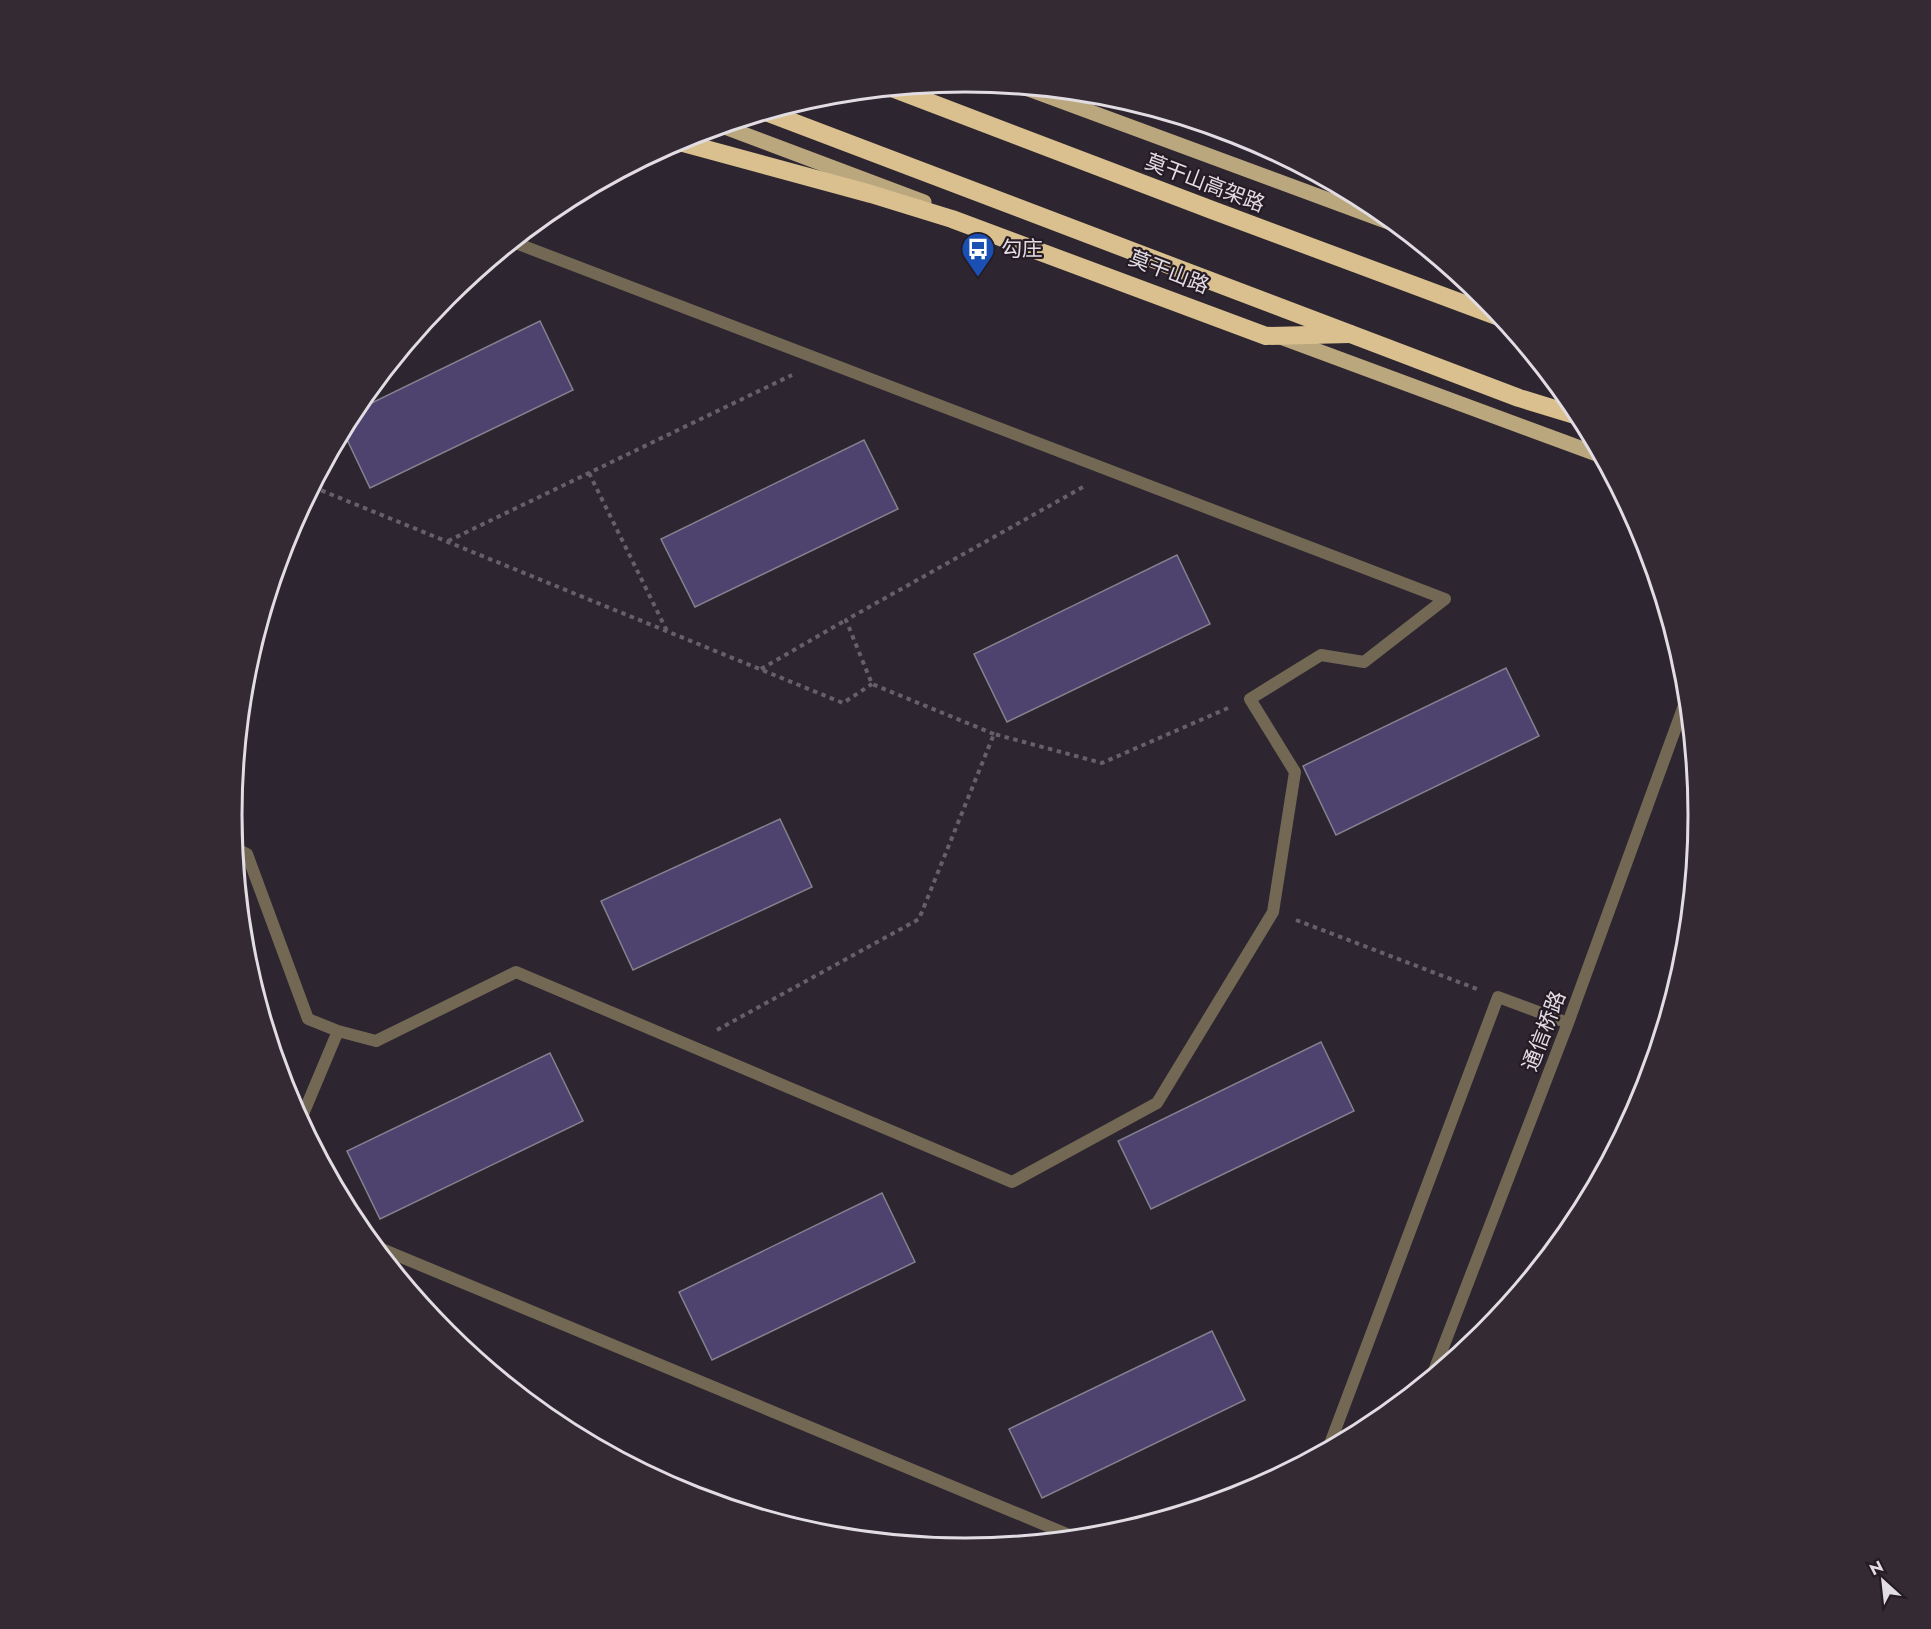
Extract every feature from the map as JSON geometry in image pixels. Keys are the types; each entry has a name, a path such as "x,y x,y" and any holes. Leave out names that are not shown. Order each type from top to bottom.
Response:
{"highway":[{"path":"925,93 964,116"},
{"name":"莫干山高架路","path":"908,94 1485,312"},
{"path":"777,116 1519,398 1567,413"},
{"path":"693,146 952,219 1266,336 1350,334"}],"main road":[{"path":"1050,97 1370,215"},
{"name":"莫干山路","path":"733,130 1591,452"}],"street":[{"path":"244,852 247,854 308,1019 338,1031 376,1041 516,972 1012,1182 1157,1103 1273,912 1295,771 1250,699 1321,655 1364,662 1445,599 520,245"},
{"name":"通信桥路","path":"1437,1362 1568,1023 1681,715"},
{"path":"1332,1438 1498,997 1568,1023"},
{"path":"306,1108 338,1031"},
{"path":"391,1253 1060,1531"}],"path":[{"path":"447,541 822,361"},
{"path":"761,669 1111,471"},
{"path":"589,473 668,632"},
{"path":"320,490 843,703 872,684"},
{"path":"846,620 872,684 994,734 1102,763 1250,699"},
{"path":"690,1045 919,919 994,734"},
{"path":"1273,912 1498,997"}],"building":[{"path":"540,321 573,390 370,488 347,440 371,403"},
{"path":"864,440 898,509 695,607 661,539"},
{"path":"1177,555 1210,624 1007,722 974,654"},
{"path":"1506,668 1539,736 1336,835 1303,766"},
{"path":"780,819 812,887 633,970 601,901"},
{"path":"1321,1042 1354,1111 1151,1209 1118,1141"},
{"path":"550,1053 583,1121 380,1219 347,1151"},
{"path":"882,1193 915,1262 712,1360 679,1292"},
{"path":"1212,1331 1245,1400 1042,1498 1009,1429"}],"place":[{"name":"勾庄","path":"978,278"}]}
